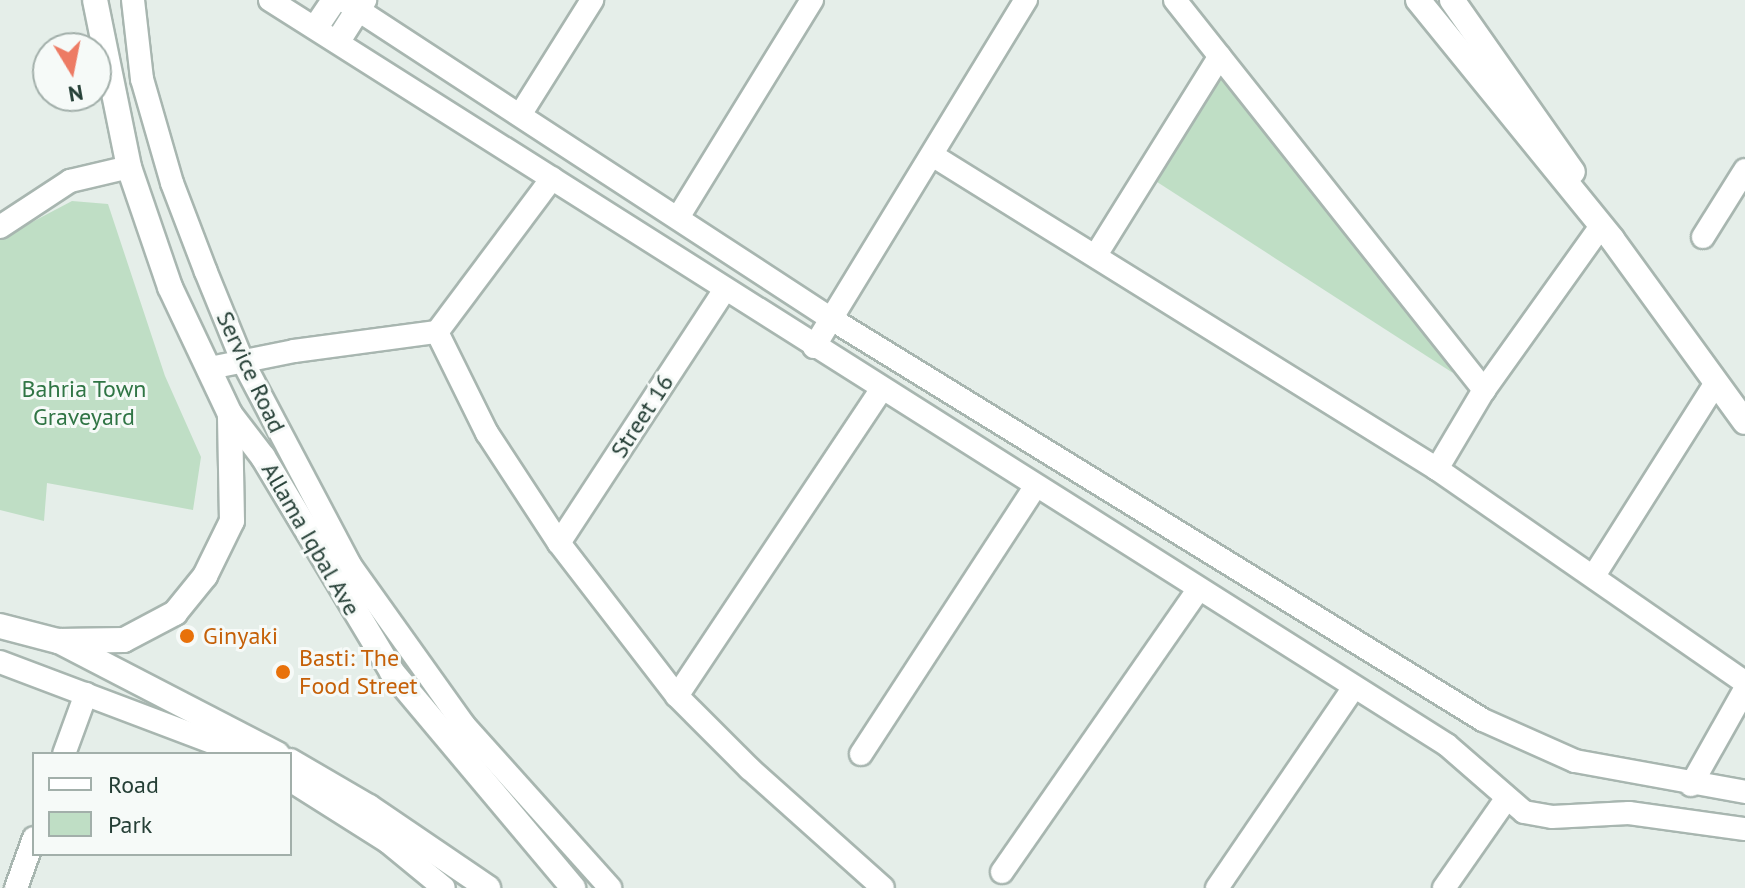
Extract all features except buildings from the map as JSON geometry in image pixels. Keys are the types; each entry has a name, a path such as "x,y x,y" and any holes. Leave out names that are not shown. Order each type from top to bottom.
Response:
{"main road":[{"path":"58,641 124,640 175,613 205,576 232,521 230,414 170,287 129,167 95,0"},
{"path":"316,27 334,0"},
{"path":"338,41 355,3"},
{"path":"1437,3 1606,218 1605,234 1745,422"},
{"name":"Allama Iqbal Ave","path":"230,414 263,457 392,672 573,888"},
{"path":"0,626 58,641 273,752"},
{"path":"292,762 369,807 488,888"}],"street":[{"name":"Service Road","path":"133,0 142,79 172,183 242,360 350,565 405,648 464,725 610,888"},
{"path":"270,0 1197,591 1354,687 1482,770 1506,799 1524,812 1552,817 1629,813 1745,829"},
{"path":"520,115 592,0"},
{"path":"679,216 812,0"},
{"path":"814,347 1026,0"},
{"path":"1175,0 1484,390"},
{"path":"355,3 833,320 1483,720 1575,761 1691,785 1745,792"},
{"path":"1096,255 1220,56"},
{"path":"932,155 1437,469 1595,574 1745,682"},
{"path":"0,227 70,181 129,167"},
{"path":"1703,237 1745,170"},
{"path":"210,368 242,360 437,332 552,178"},
{"path":"1437,469 1484,390 1605,234"},
{"name":"Street 16","path":"559,543 725,289"},
{"path":"437,332 487,433 559,543 677,696 883,888"},
{"path":"1595,574 1715,384"},
{"path":"677,696 881,390"},
{"path":"861,754 1035,487"},
{"path":"1002,872 1197,591"},
{"path":"0,662 238,752"},
{"path":"1217,888 1354,687"},
{"path":"1691,785 1745,689"},
{"path":"65,752 86,694"},
{"path":"292,781 388,842 444,888"},
{"path":"1444,888 1506,799"},
{"path":"0,883 15,888 32,843"}],"green space":[{"path":"1222,72 1402,286 1453,373 1154,180"},
{"name":"Bahria Town Graveyard","path":"72,201 108,204 165,376 201,457 193,510 47,483 44,521 0,510 0,239"}],"place":[{"name":"Ginyaki","path":"187,636"},
{"name":"Basti: The Food Street","path":"283,672"}]}
